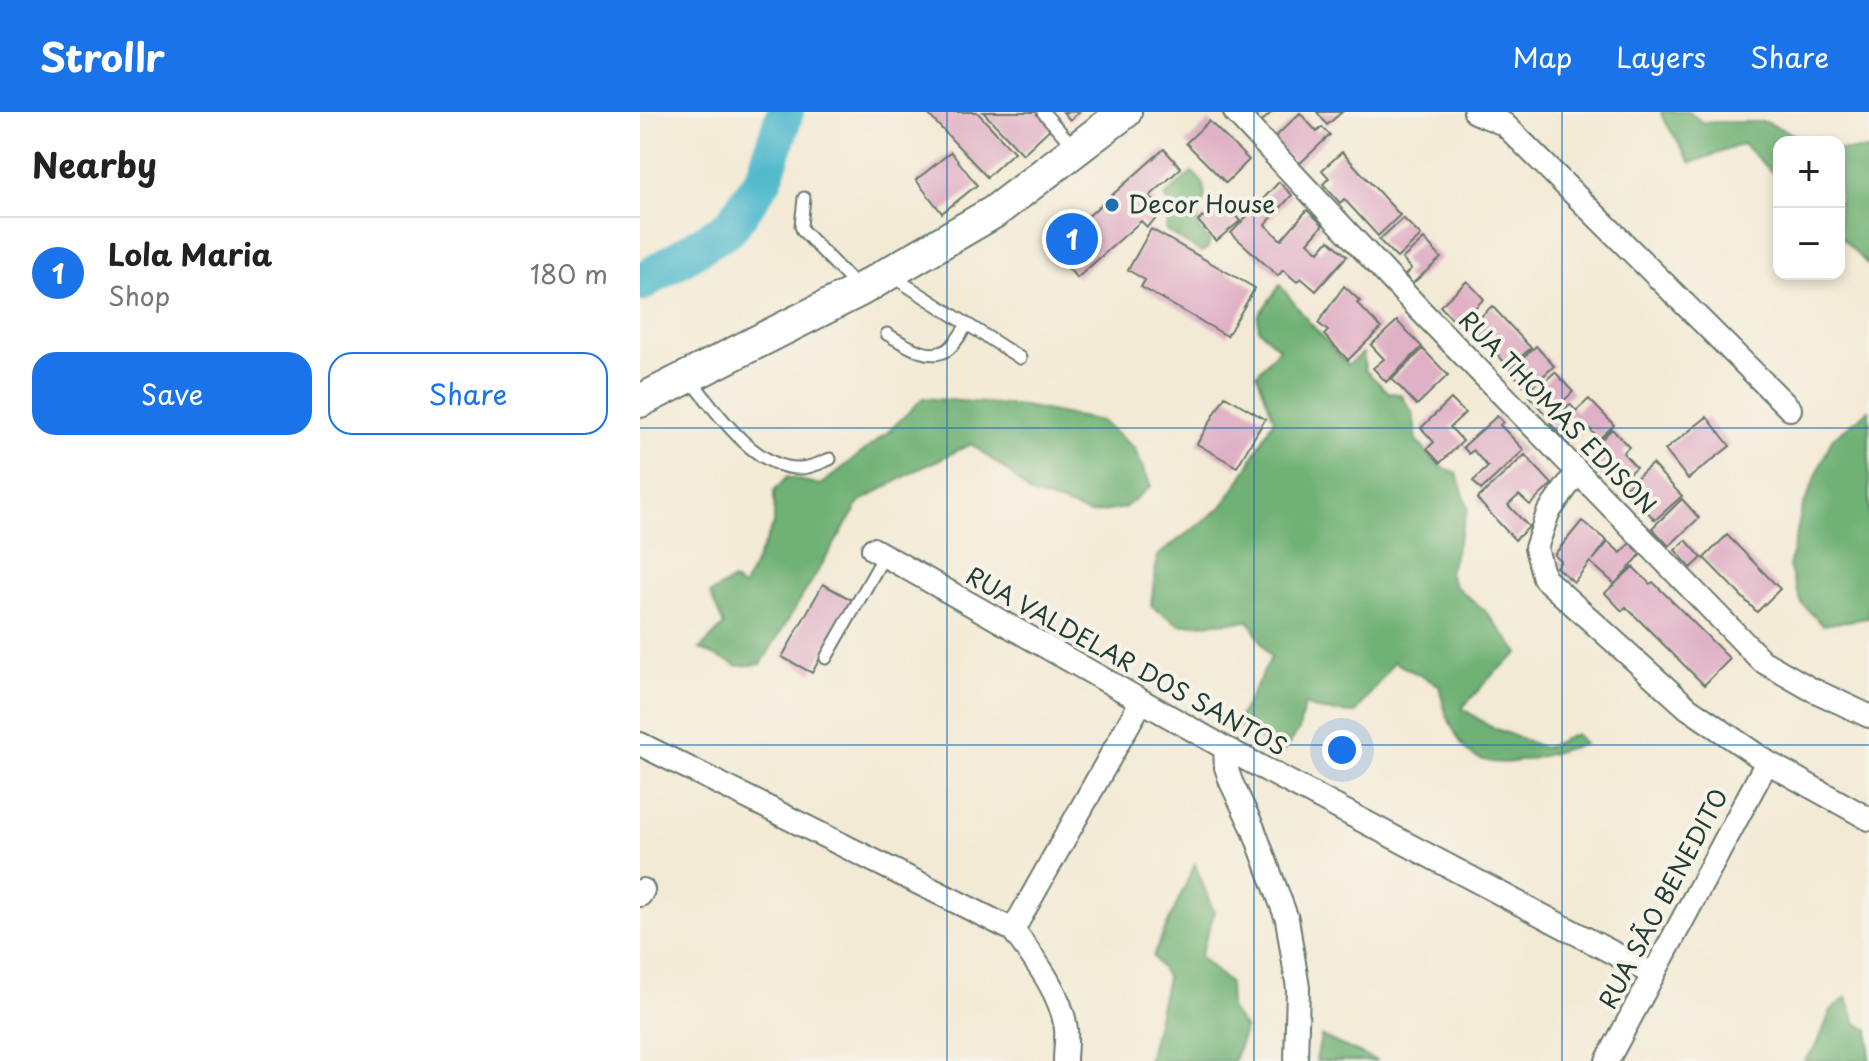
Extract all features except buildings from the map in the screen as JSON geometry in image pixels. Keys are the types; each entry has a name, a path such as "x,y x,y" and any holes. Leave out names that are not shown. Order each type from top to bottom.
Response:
{"main road":[{"path":"640,401 860,290 994,212 1125,112"}],"street":[{"name":"RUA THOMAS EDISON","path":"1235,112 1421,311 1762,661 1809,688 1869,716"},
{"path":"1475,112 1504,124 1790,409"},
{"path":"1577,472 1548,513 1536,548 1544,578 1688,708 1767,762 1869,819"},
{"name":"RUA VALDELAR DOS SANTOS","path":"878,552 1225,748 1653,974"},
{"path":"1013,930 1141,702"},
{"path":"640,744 1013,930 1055,994 1066,1029 1065,1061"},
{"path":"1225,748 1231,782 1253,828 1287,919 1298,988 1296,1061"},
{"name":"RUA SÃO BENEDITO","path":"1607,1061 1767,762"}],"lane":[{"path":"1043,112 1076,150"},
{"path":"804,198 803,231 860,290"},
{"path":"888,273 1020,358"},
{"path":"887,334 914,348 937,354 948,350 967,325"},
{"path":"688,377 732,431 765,458 802,468 830,459"},
{"path":"826,658 878,552"}],"green space":[{"path":"1661,112 1689,112 1702,122 1766,122 1798,136 1773,136 1773,173 1743,144 1691,163"},
{"path":"1845,150 1869,150 1869,266 1845,241"},
{"path":"1192,172 1205,192 1197,214 1199,230 1210,240 1208,248 1201,252 1166,231 1170,208 1165,196"},
{"path":"1280,285 1348,365 1363,353 1365,370 1389,393 1400,394 1413,413 1417,441 1438,465 1457,474 1468,508 1449,573 1454,585 1485,611 1519,653 1494,673 1462,708 1489,726 1544,748 1576,734 1584,744 1525,760 1481,760 1469,753 1454,731 1439,685 1394,662 1356,713 1323,711 1304,705 1299,730 1283,752 1235,725 1271,658 1249,621 1180,625 1151,606 1157,556 1222,507 1274,419 1257,374 1279,348 1259,330 1258,316"},
{"path":"923,398 1023,406 1101,421 1134,448 1151,486 1124,508 1090,514 1031,494 1011,474 971,444 860,502 761,664 738,666 700,649 724,625 710,594 733,580 743,588 774,524 774,491 787,477 821,485 889,431"},
{"path":"1869,410 1869,618 1823,625 1802,604 1789,567 1802,509 1832,439"},
{"path":"1195,864 1214,913 1200,957 1229,983 1230,1008 1245,1029 1234,1061 1148,1061 1167,978 1153,956"},
{"path":"1847,997 1856,1023 1869,1030 1869,1061 1804,1061 1817,1045 1831,1010"},
{"path":"1321,1036 1377,1061 1316,1061"}],"waterway":[{"path":"640,283 730,227 764,178 785,112"}],"place":[{"name":"Decor House","path":"1112,205"},
{"name":"Lola Maria","path":"1072,239"}]}
